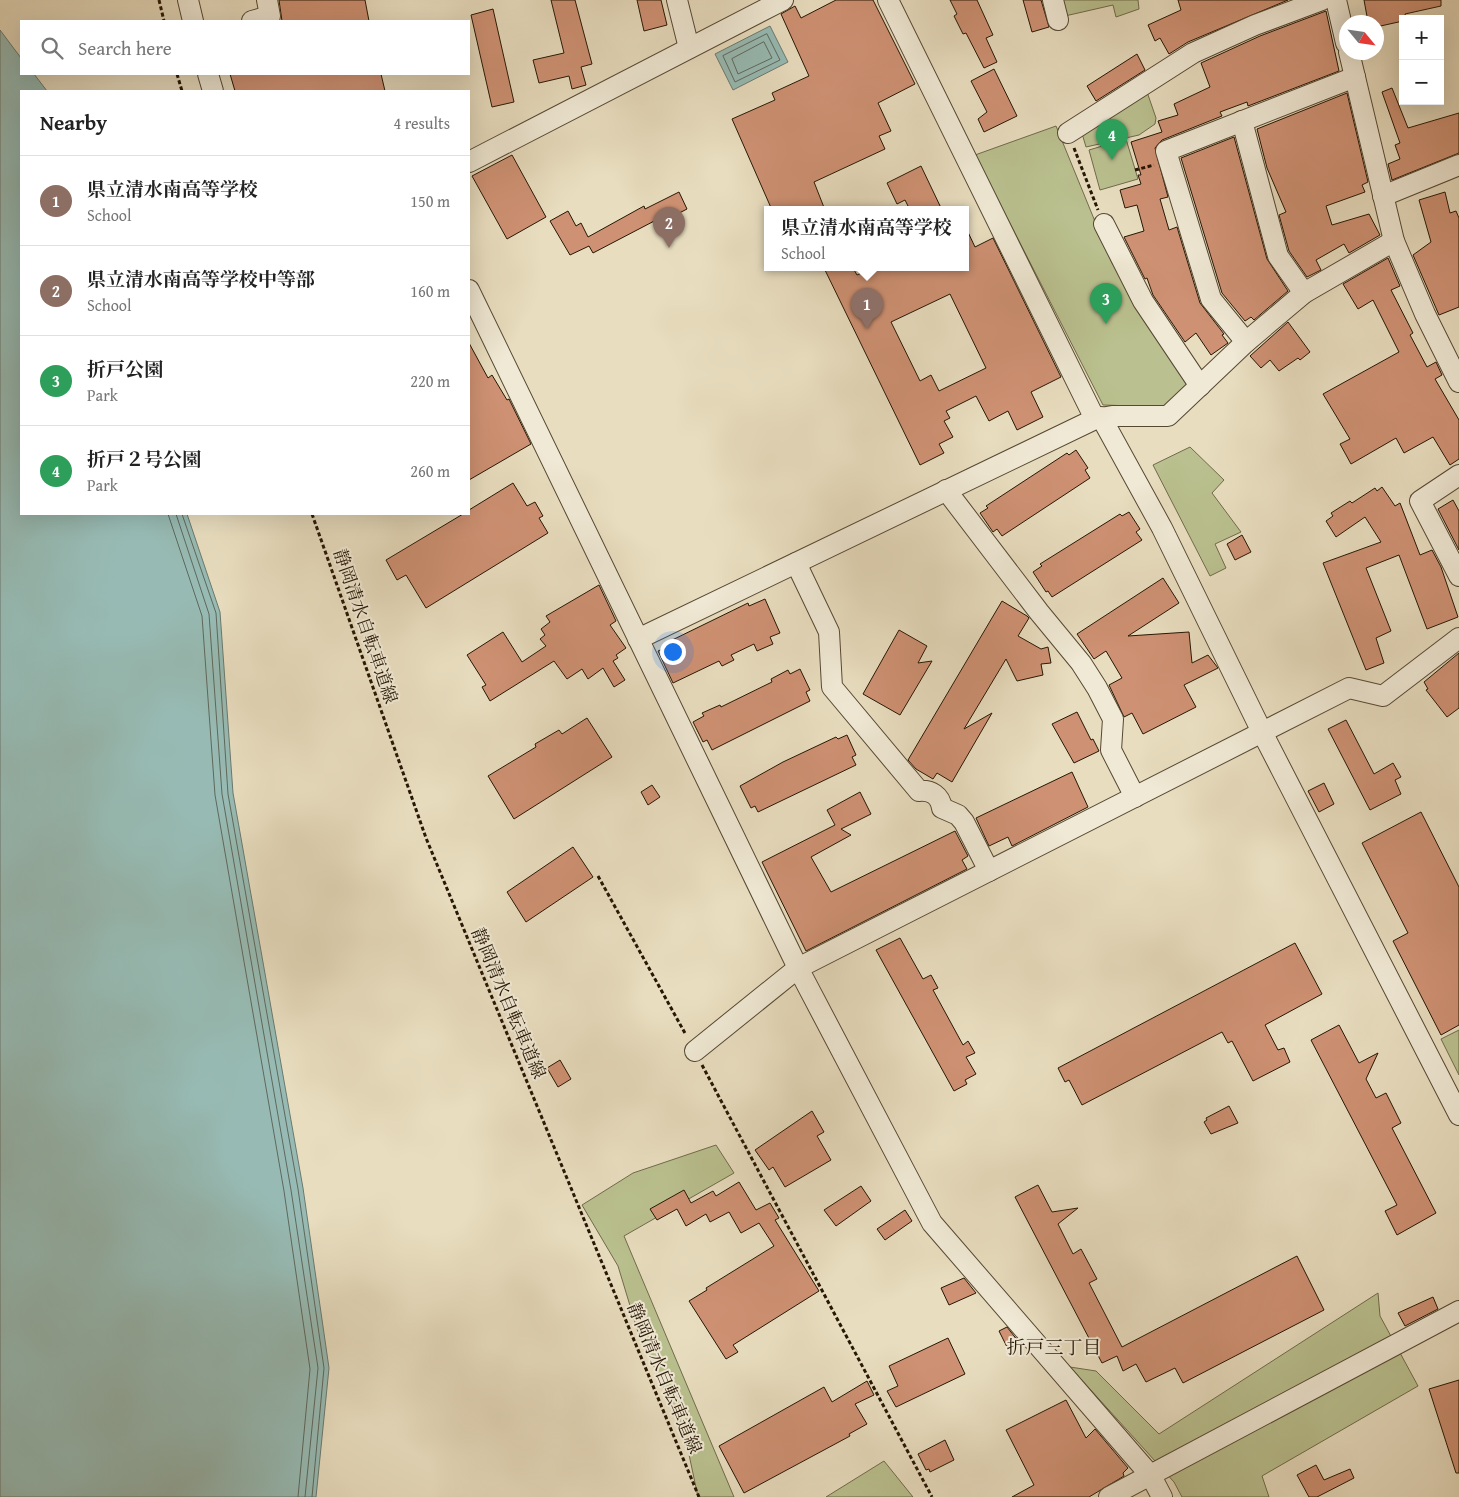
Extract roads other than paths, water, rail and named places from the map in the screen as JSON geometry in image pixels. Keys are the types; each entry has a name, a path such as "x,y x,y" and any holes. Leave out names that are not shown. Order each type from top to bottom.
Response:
{"street":[{"path":"188,0 193,20"},
{"path":"256,20 270,16 268,0"},
{"path":"677,0 689,48"},
{"path":"470,161 783,0"},
{"path":"888,0 1098,418 1162,528 1262,732 1459,1115"},
{"path":"1053,0 1058,20"},
{"path":"1068,133 1193,53 1255,24 1322,0"},
{"path":"1336,0 1339,15"},
{"path":"1351,60 1394,242 1425,314 1459,382"},
{"path":"208,75 212,90"},
{"path":"1246,342 1210,299 1166,151 1355,77"},
{"path":"1242,121 1278,256 1304,293"},
{"path":"1383,196 1459,166"},
{"path":"1104,224 1143,301 1200,386"},
{"path":"638,639 1098,418 1168,416 1246,342 1304,293 1394,242"},
{"path":"470,292 798,968 932,1223 1151,1476 1162,1497"},
{"path":"1459,476 1420,501 1459,576"},
{"path":"946,490 1081,663 1097,688 1113,719 1111,750 1135,797"},
{"path":"796,563 829,632 832,686 919,791 927,790 935,794 941,801 942,808 958,815 964,822 989,871"},
{"path":"695,1051 798,968 1349,688 1383,696 1459,638"},
{"path":"1109,1497 1459,1311"}],"water":[{"path":"770,26 788,62 733,90 715,54"},
{"path":"0,30 20,57 20,75 35,75 46,90 20,90 20,515 187,515 220,612 233,793 303,1188 329,1368 316,1497 0,1497"}],"place":[{"name":"折戸２号公園","path":"1112,160"},
{"name":"県立清水南高等学校中等部","path":"669,248"},
{"name":"折戸公園","path":"1106,324"},
{"name":"県立清水南高等学校","path":"867,329"}],"district":[{"name":"折戸三丁目","path":"1054,1347"}]}
